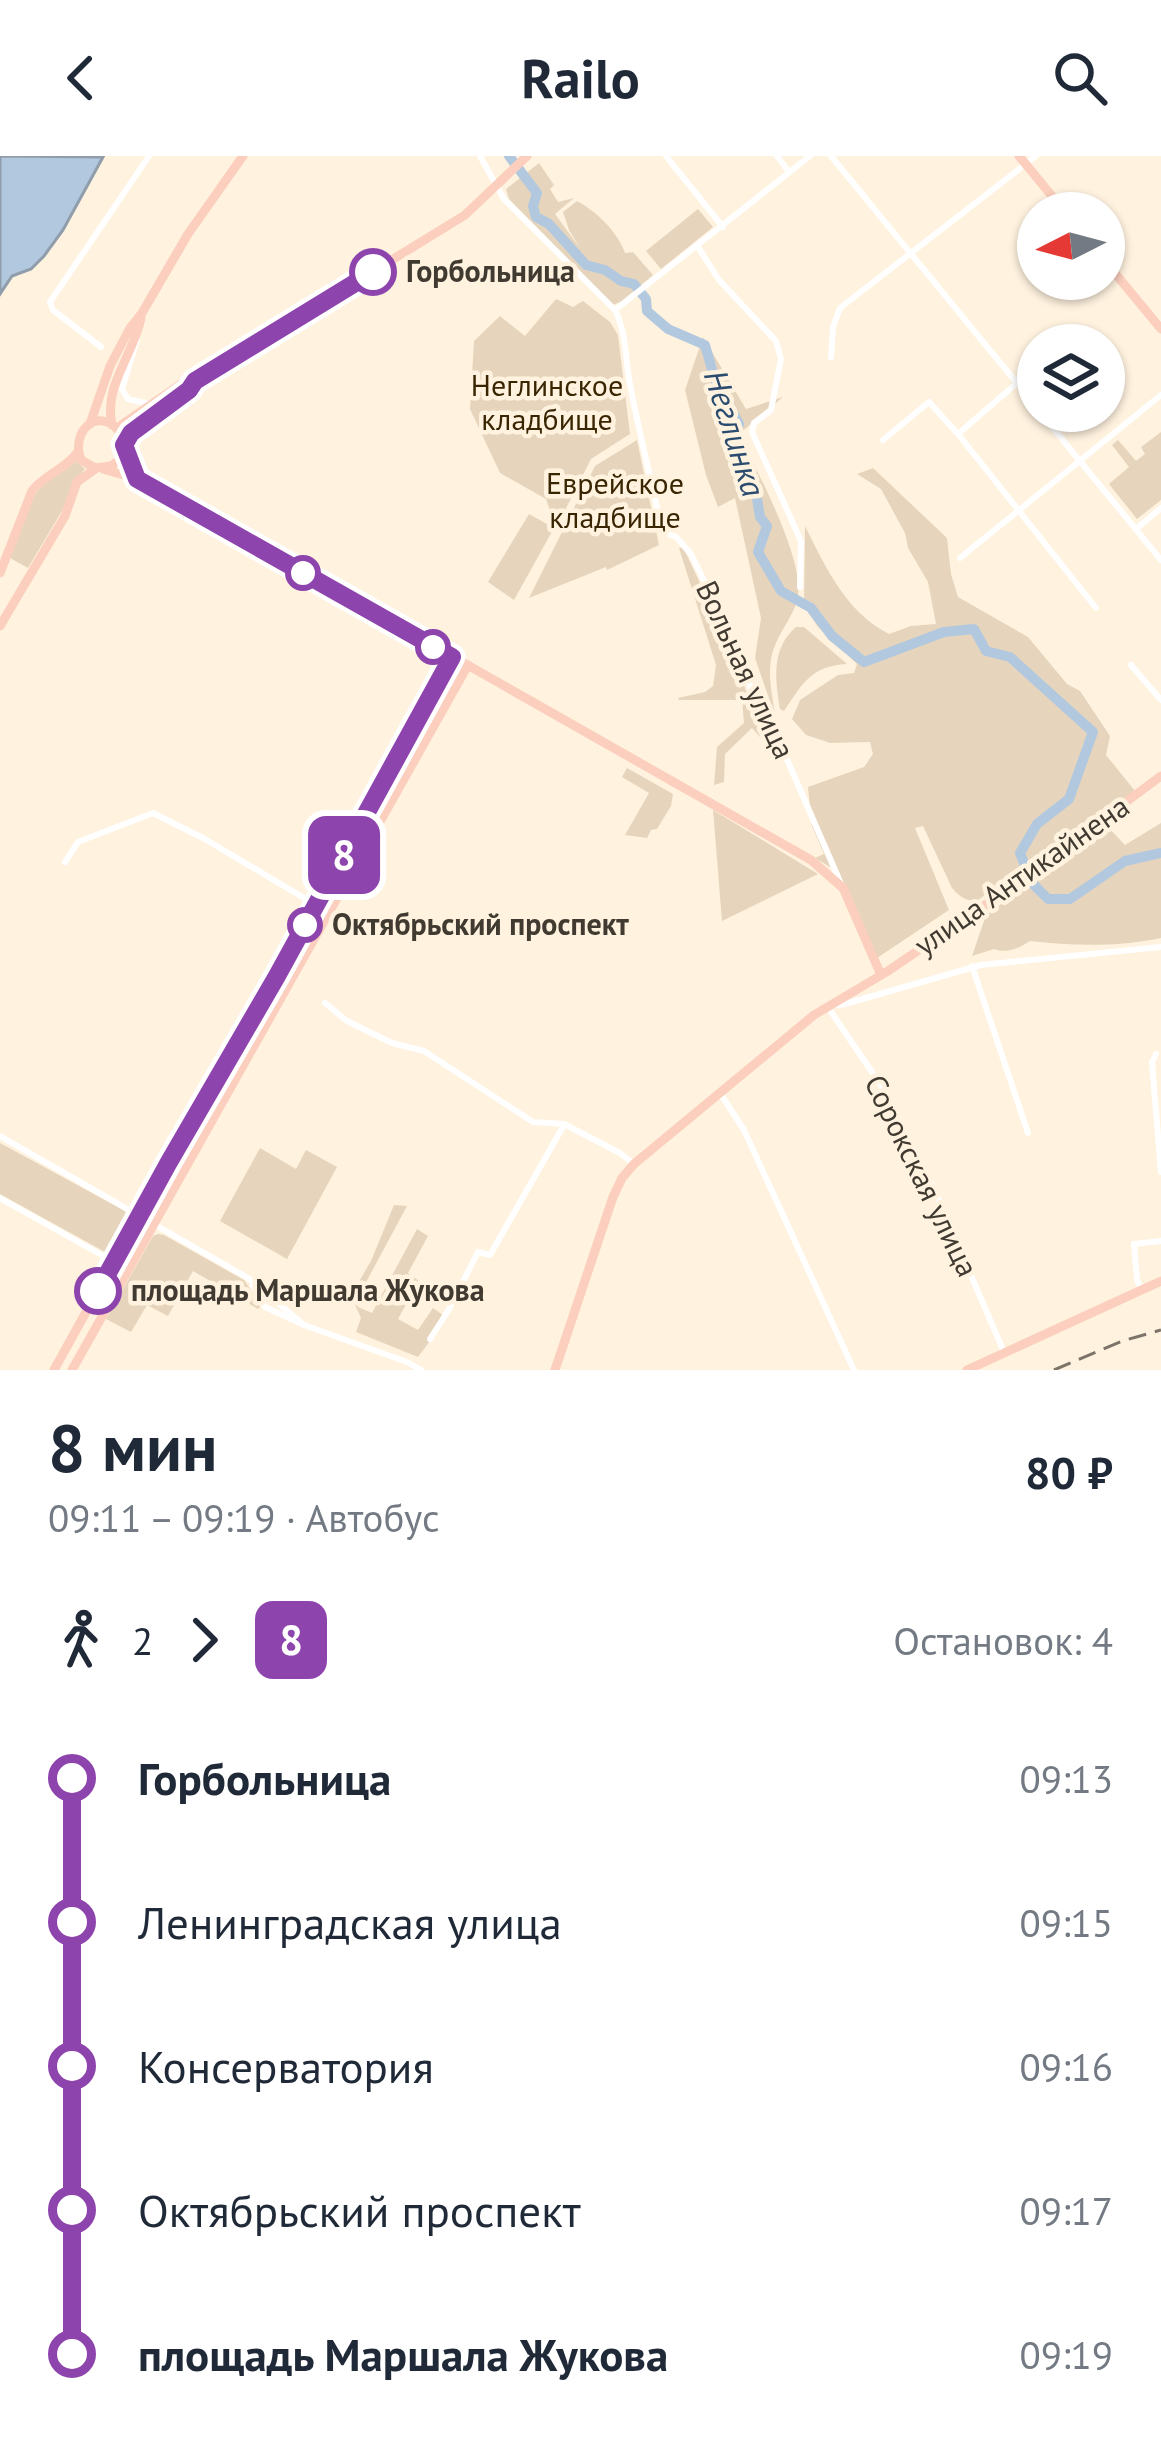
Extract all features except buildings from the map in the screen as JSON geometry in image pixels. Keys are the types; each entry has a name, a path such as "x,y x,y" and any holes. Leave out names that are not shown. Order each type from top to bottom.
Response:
{"main road":[{"path":"0,573 32,491 78,452 79,435 90,424 110,366 130,328 243,156"},
{"path":"0,626 65,516 77,482 118,461 131,433 195,381 465,215 527,156"},
{"path":"1022,160 1049,192"},
{"path":"1125,285 1161,329"},
{"path":"137,479 114,426 111,400 142,313"},
{"path":"114,426 184,382 195,381"},
{"path":"90,424 114,426"},
{"path":"78,452 87,465 137,479 811,860 843,888 881,975"},
{"path":"54,1370 452,657"},
{"path":"71,1370 468,665"},
{"name":"улица Антикайнена","path":"634,1164 827,1006 1007,890 1161,776"},
{"path":"255,1013 268,1021"},
{"path":"556,1370 613,1197 634,1164"},
{"path":"967,1370 1161,1281"}],"street":[{"path":"101,347 53,310 50,302 148,156"},
{"path":"480,156 504,199 615,310 810,156"},
{"path":"666,156 723,227"},
{"path":"777,156 787,175"},
{"path":"831,156 1016,383 958,434"},
{"path":"831,357 840,308 1022,160 1036,156"},
{"path":"698,247 719,280 776,341 781,359 772,410 754,423 752,432 801,541 800,587"},
{"name":"Вольная улица","path":"615,310 624,333 629,382 662,531 676,537 691,554 843,888"},
{"path":"138,333 122,388 128,399 149,404"},
{"path":"960,558 1161,395"},
{"path":"884,440 929,402 1096,608"},
{"path":"1057,432 1161,560"},
{"path":"1136,529 1161,508"},
{"path":"1131,665 1161,700"},
{"path":"64,862 78,842 153,813 316,905"},
{"path":"827,1006 972,966 1161,946"},
{"path":"972,966 1028,1132"},
{"path":"881,975 887,985 897,987"},
{"path":"325,1004 347,1021 424,1051 533,1122 564,1124 634,1164"},
{"name":"Сорокская улица","path":"827,1006 885,1091 933,1187 1004,1352"},
{"path":"1156,1054 1152,1062 1161,1172"},
{"path":"719,1091 745,1131 854,1370"},
{"path":"430,1339 478,1252 490,1255 564,1124"},
{"path":"0,1136 248,1278 265,1307 415,1368"},
{"path":"0,1198 114,1262"},
{"path":"1141,1290 1134,1244 1161,1240"}],"green space":[{"path":"539,163 554,185 550,189 558,202 574,198 555,214 580,248 563,212 577,201 606,223 625,253 633,252 653,275 622,301 613,305 509,199 506,189"},
{"path":"698,209 713,227 661,269 646,251"},
{"name":"Неглинское кладбище","path":"556,299 573,307 583,301 610,322 618,335 630,434 591,459 556,528 546,499 500,473 470,409 474,341 500,316 525,336"},
{"path":"703,337 746,409 783,397 739,434 788,541 798,585 797,601 771,661 775,716 755,658 761,618 735,498 718,507 685,390"},
{"path":"1161,432 1161,500 1137,519 1109,484 1129,467 1112,445 1118,440 1136,461 1145,454 1141,447"},
{"name":"Еврейское кладбище","path":"637,440 659,545 529,598 595,466"},
{"path":"76,461 85,469 73,482 63,509 28,568 10,558 37,492"},
{"path":"873,468 947,538 958,597 1028,637 1067,684 1080,691 1110,736 1106,755 1135,791 978,900 964,898 952,888 923,826 915,828 949,910 877,958 833,869 815,858 824,854 812,826 808,787 864,767 873,754 870,742 830,743 806,735 792,719 800,700 838,675 854,673 857,664 818,627 804,606 805,526 839,588 874,625 889,634 936,624 928,582 908,548 905,533 881,489 857,474"},
{"path":"529,514 554,528 514,600 488,582"},
{"path":"683,547 728,642 752,707 771,725 779,744 775,754 752,728 725,754 724,782 714,785 717,747 744,723 742,700 678,698 713,686 716,665 679,548"},
{"path":"796,627 804,627 847,664 816,672 784,711 780,709 777,665 782,645"},
{"path":"443,683 452,689 156,1212 152,1211 148,1207 232,1053"},
{"path":"627,768 673,794 671,806 647,838 625,835 649,793 622,777"},
{"path":"713,810 818,874 722,921"},
{"path":"1161,823 1161,938 1096,945 1030,941 1013,950 994,949 972,956 986,915 1108,827 1125,845"},
{"path":"0,1143 125,1211 129,1222 115,1249 105,1252 0,1194"},
{"path":"260,1148 296,1169 306,1150 337,1167 287,1259 220,1221"},
{"path":"394,1205 407,1206 357,1299 358,1307 372,1313 417,1229 428,1236 408,1273 419,1281 398,1319 418,1330 433,1308 447,1318 418,1357 356,1332 361,1318 341,1287 357,1285"},
{"path":"158,1234 244,1280 261,1305 258,1309 193,1271 168,1316 147,1305 131,1332 106,1319"}],"water":[{"path":"0,156 103,157 44,256 31,269 12,276 0,294"}],"waterway":[{"name":"Неглинка","path":"509,156 537,193 536,217 549,224 586,265 634,284 646,299 647,311 668,329 705,345 715,380 739,424 732,446 755,486 760,517 767,526 758,552 781,591 811,608 832,636 864,662 944,632 974,629 986,651 1010,657 1093,732 1069,799 1037,824 1020,853 1032,883 1048,899 1070,899 1125,861 1161,853"}],"railway":[{"path":"1054,1370 1161,1330"}],"bus line":[{"name":"8","path":"98,1291 452,657 137,479 124,445 131,433 195,381 373,272"}],"place":[{"name":"Горбольница","path":"373,272"},
{"name":"Октябрьский проспект","path":"305,925"},
{"name":"площадь Маршала Жукова","path":"98,1291"}]}
